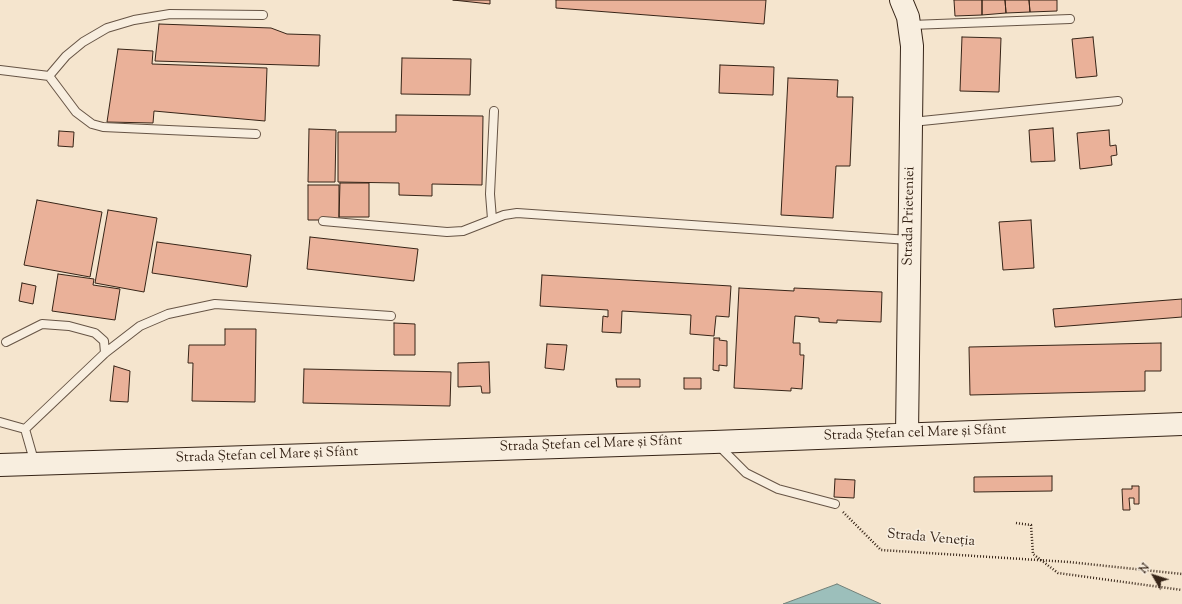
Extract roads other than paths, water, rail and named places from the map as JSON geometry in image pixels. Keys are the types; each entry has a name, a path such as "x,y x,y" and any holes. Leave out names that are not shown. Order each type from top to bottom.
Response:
{"street":[{"name":"Strada Prieteniei","path":"901,0 908,17 912,46 907,434"},
{"name":"Strada Ștefan cel Mare și Sfânt","path":"0,465 714,442 1182,424"}],"lane":[{"path":"49,76 66,56 82,42 107,28 134,20 170,14 263,15"},
{"path":"909,25 1070,19"},
{"path":"0,70 49,76 76,112 92,124 103,127 256,134"},
{"path":"911,122 1118,101"},
{"path":"492,219 490,194 494,111"},
{"path":"322,221 447,232 463,231 492,219 517,213 910,240"},
{"path":"25,430 105,353 140,326 168,314 215,304 391,316"},
{"path":"6,342 42,324 70,326 95,333 104,341 105,353"},
{"path":"0,422 25,430"},
{"path":"25,430 35,464"},
{"path":"714,442 746,473 778,489 835,504"}],"water":[{"path":"837,584 881,604 783,604"}]}
